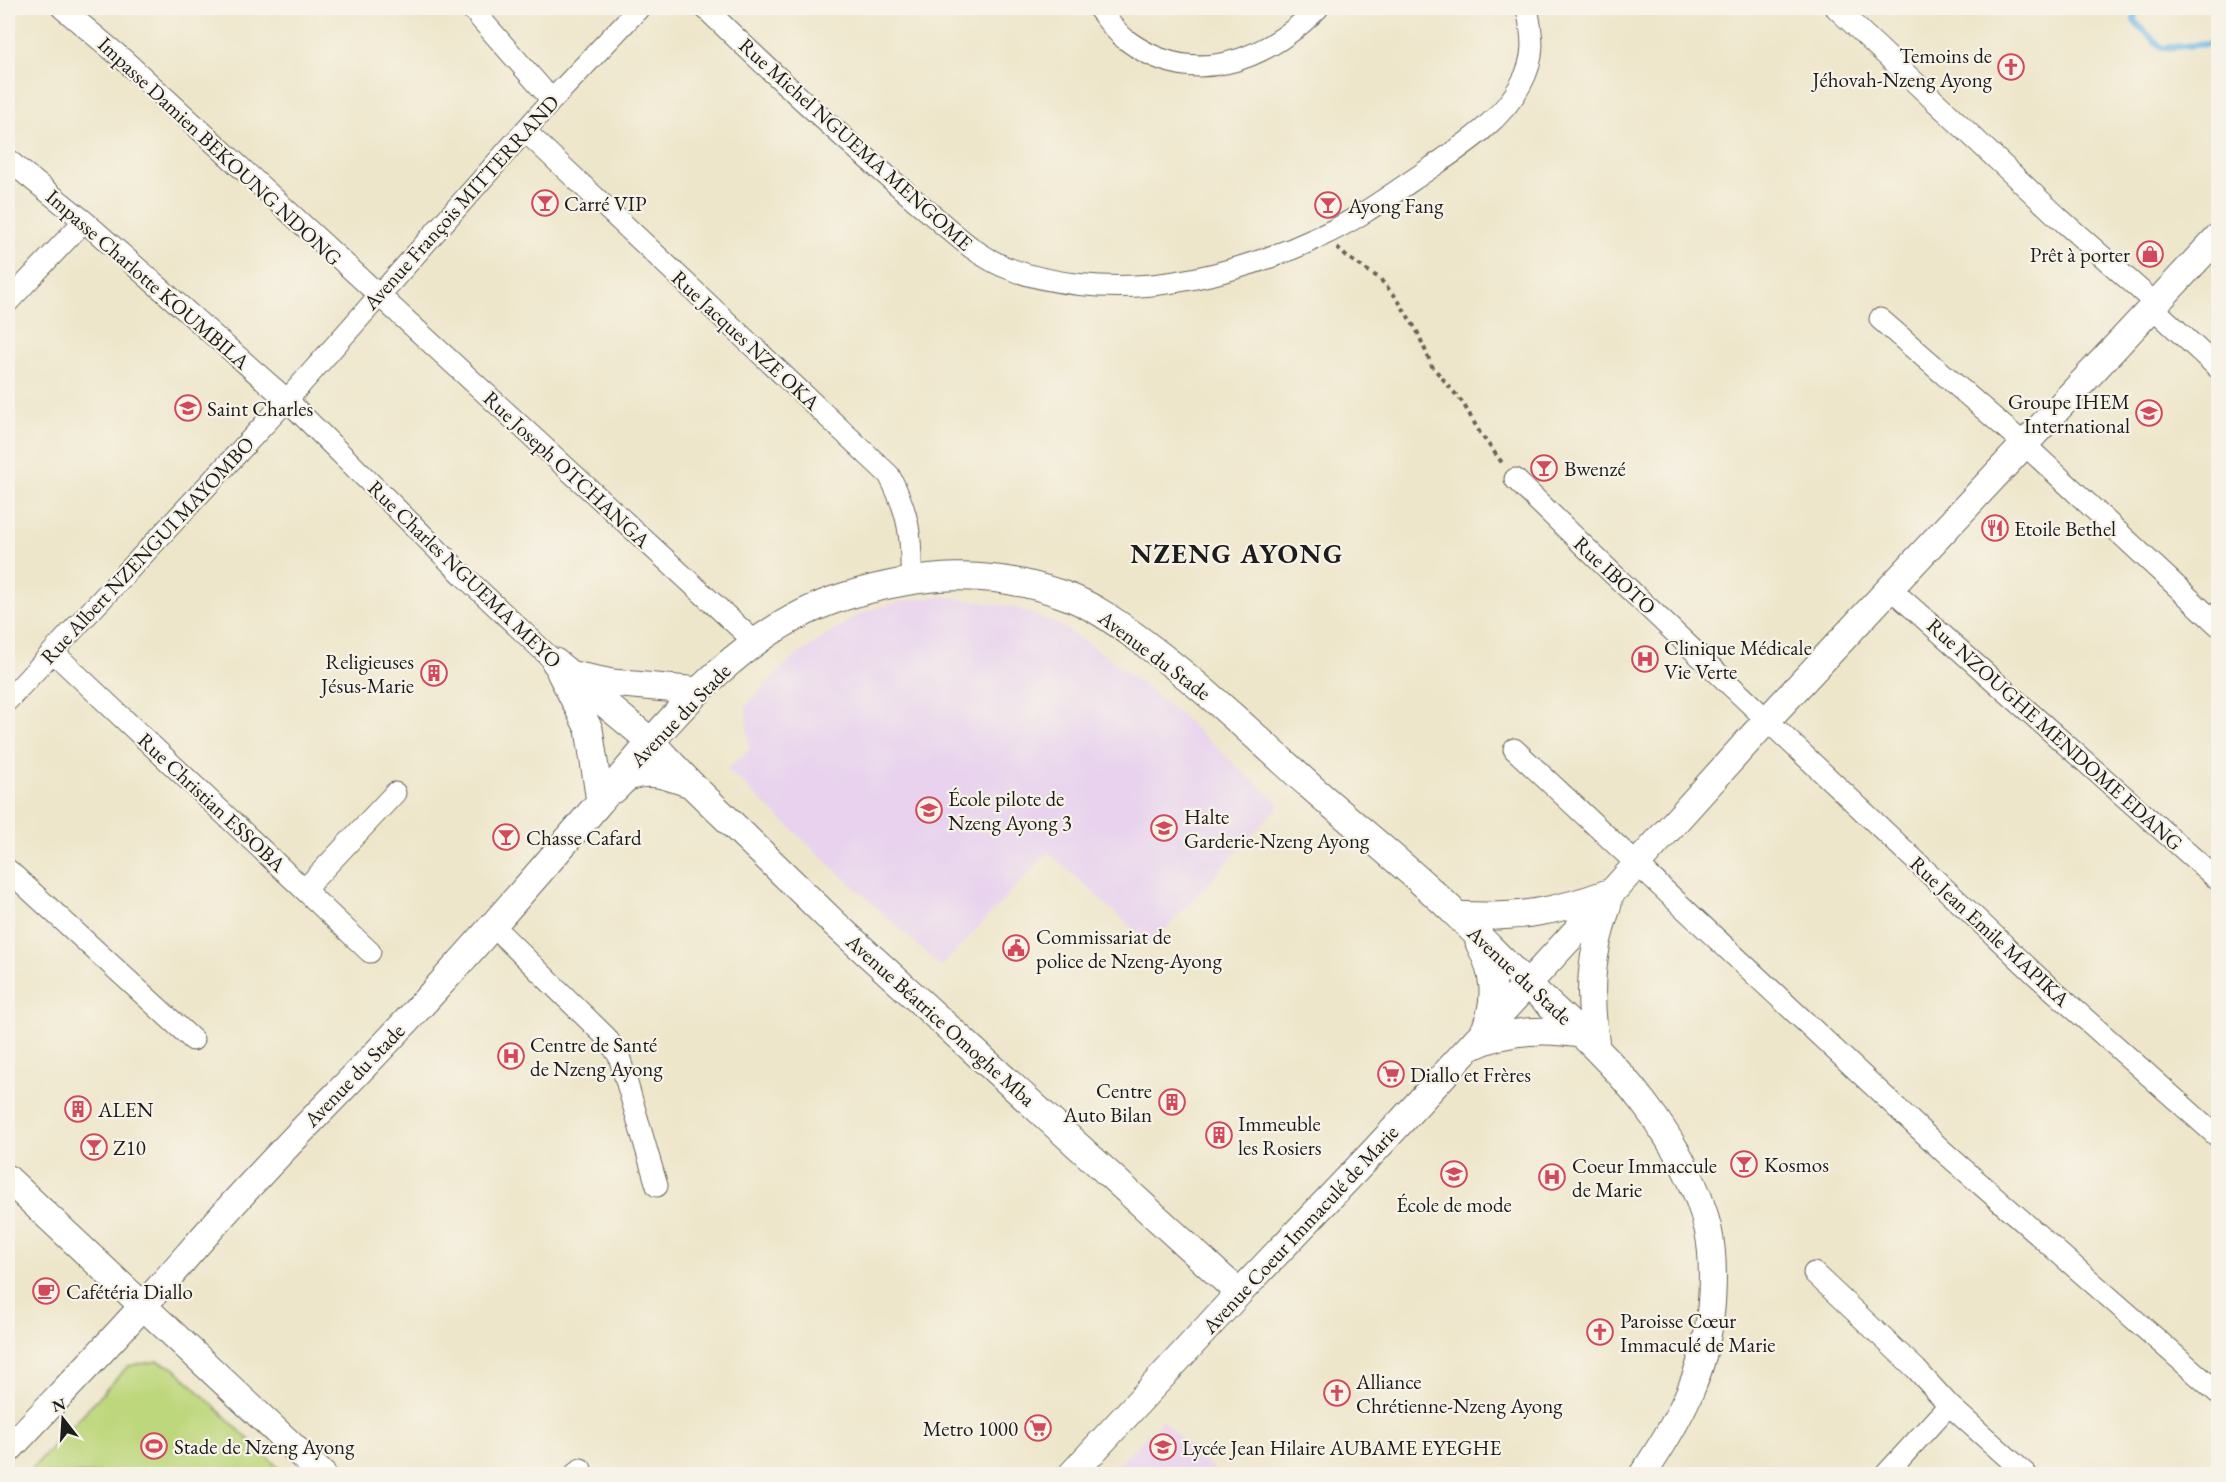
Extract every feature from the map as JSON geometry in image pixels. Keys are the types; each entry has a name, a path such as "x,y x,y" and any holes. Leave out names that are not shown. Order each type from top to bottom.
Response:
{"main road":[{"name":"Avenue Coeur Immaculé de Marie","path":"1072,1474 1376,1149 1767,720 2218,237"},
{"name":"Avenue du Stade","path":"8,1450 143,1306 253,1181 432,994 650,741 691,699 755,642 817,606 911,579 952,576 1006,580 1065,595 1087,604 1179,669 1465,923 1590,1041 1644,1102 1670,1141 1692,1181 1710,1235 1713,1268 1711,1319 1702,1363 1671,1431 1643,1474"},
{"path":"555,662 568,673 586,679 691,699 676,732 676,749 691,784"},
{"path":"555,662 589,729 600,801"},
{"name":"Rue Charles NGUEMA MEYO","path":"555,662 650,741"},
{"name":"Avenue Béatrice Omoghe Mba","path":"650,741 834,923 1239,1293"},
{"path":"600,801 628,777 645,774 670,776 691,784"},
{"path":"1486,1028 1495,997 1494,982 1485,956 1465,923 1528,915 1577,905 1612,892"},
{"path":"1466,1049 1481,1041 1515,1034 1555,1031 1590,1041 1593,958 1596,938 1612,892"},
{"path":"8,1179 322,1474"}],"street":[{"name":"Impasse Damien BEKOUNG NDONG","path":"62,8 204,134 378,296"},
{"path":"471,8 552,100"},
{"name":"Avenue François MITTERRAND","path":"287,400 552,100 639,8"},
{"name":"Rue Michel NGUEMA MENGOME","path":"705,8 755,57 898,186 969,246 1008,269 1036,277 1095,285 1150,285 1201,276 1248,264 1325,234 1379,202 1454,152 1483,129 1504,108 1520,86 1533,48 1527,8"},
{"path":"1098,8 1123,38 1149,54 1177,63 1209,66 1238,61 1262,50 1318,8"},
{"path":"1836,8 2154,305 2218,368"},
{"name":"Rue Jacques NZE OKA","path":"525,131 889,475 902,498 908,522 912,545 911,579"},
{"name":"Impasse Charlotte KOUMBILA","path":"8,160 84,221 287,400"},
{"path":"8,302 84,221"},
{"name":"Rue Joseph OTCHANGA","path":"378,296 755,642"},
{"path":"1880,319 2024,444 2218,625"},
{"name":"Rue Albert NZENGUI MAYOMBO","path":"8,700 287,400"},
{"name":"Rue Charles NGUEMA MEYO","path":"287,400 464,576 555,662"},
{"name":"Rue IBOTO","path":"1515,479 1767,720"},
{"name":"Rue NZOUGHE MENDOME EDANG","path":"1891,589 2218,880"},
{"name":"Rue Christian ESSOBA","path":"53,652 370,952"},
{"name":"Rue Jean Emile MAPIKA","path":"1767,720 2037,976 2218,1137"},
{"path":"1514,749 1944,1152 2218,1393"},
{"path":"305,889 395,793"},
{"path":"8,870 193,1040"},
{"path":"492,926 606,1037 619,1056 657,1186"},
{"path":"1814,1273 1908,1360 1949,1405 2026,1474"},
{"path":"1886,1474 1949,1405"}],"path":[{"path":"1325,234 1340,252 1374,274 1396,297 1417,332 1432,366 1450,386 1480,433 1515,479"}],"shaded area":[{"name":"École pilote de Nzeng Ayong 3","path":"942,596 1014,607 1059,625 1104,654 1177,712 1280,805 1151,945 1048,852 941,967 727,769 749,749 746,706 789,661 854,617 903,601"},
{"name":"Lycée Jean Hilaire AUBAME EYEGHE","path":"1162,1420 1219,1474 1109,1474"}],"green space":[{"name":"Stade de Nzeng Ayong","path":"158,1361 174,1368 285,1474 27,1474 128,1366"}],"waterway":[{"path":"2136,8 2134,21 2162,48 2218,43"}],"place":[{"name":"Temoins de Jéhovah-Nzeng Ayong","path":"2011,67"},
{"name":"Carré VIP","path":"545,203"},
{"name":"Ayong Fang","path":"1328,205"},
{"name":"Prêt à porter","path":"2150,254"},
{"name":"Saint Charles","path":"188,408"},
{"name":"Groupe IHEM International","path":"2149,413"},
{"name":"Bwenzé","path":"1544,468"},
{"name":"Etoile Bethel","path":"1995,528"},
{"name":"Clinique Médicale Vie Verte","path":"1645,659"},
{"name":"Religieuses Jésus-Marie","path":"434,673"},
{"name":"École pilote de Nzeng Ayong 3","path":"929,810"},
{"name":"Halte Garderie-Nzeng Ayong","path":"1164,828"},
{"name":"Chasse Cafard","path":"506,837"},
{"name":"Commissariat de police de Nzeng-Ayong","path":"1016,948"},
{"name":"Centre de Santé de Nzeng Ayong","path":"511,1056"},
{"name":"Diallo et Frères","path":"1391,1074"},
{"name":"Centre Auto Bilan","path":"1172,1102"},
{"name":"ALEN","path":"78,1109"},
{"name":"Immeuble les Rosiers","path":"1219,1135"},
{"name":"Z10","path":"94,1147"},
{"name":"Kosmos","path":"1744,1164"},
{"name":"École de mode","path":"1454,1174"},
{"name":"Coeur Immaccule de Marie","path":"1552,1177"},
{"name":"Cafétéria Diallo","path":"46,1291"},
{"name":"Paroisse Cœur Immaculé de Marie","path":"1600,1332"},
{"name":"Alliance Chrétienne-Nzeng Ayong","path":"1337,1393"},
{"name":"Metro 1000","path":"1038,1428"},
{"name":"Stade de Nzeng Ayong","path":"154,1446"},
{"name":"Lycée Jean Hilaire AUBAME EYEGHE","path":"1163,1447"}],"district":[{"name":"NZENG AYONG","path":"1237,553"}]}
